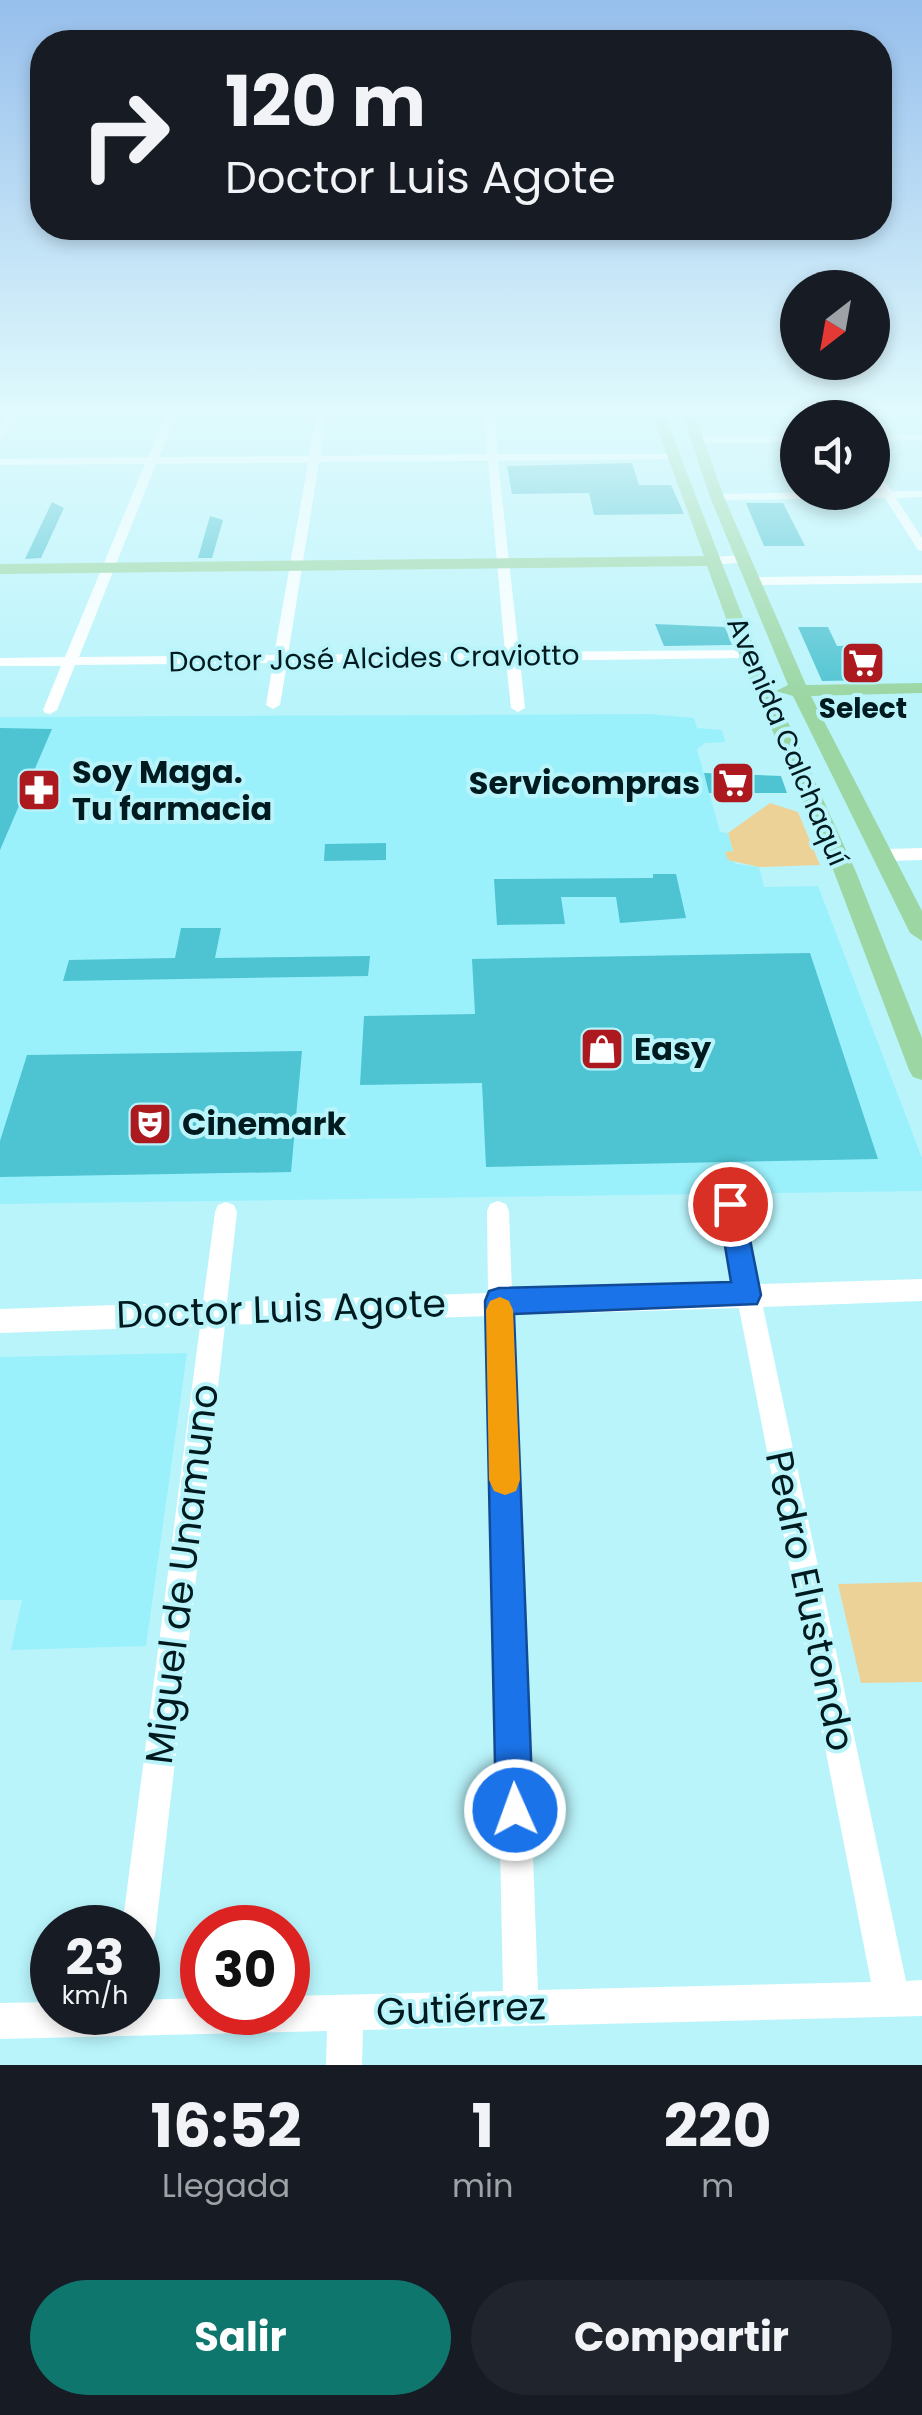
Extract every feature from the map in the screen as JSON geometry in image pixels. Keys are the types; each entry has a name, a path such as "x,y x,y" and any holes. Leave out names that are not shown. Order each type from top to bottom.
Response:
{"main road":[{"name":"Avenida Calchaquí","path":"693,507 748,654 851,888 922,1070"},
{"name":"Avenida Calchaquí","path":"720,507 737,560 754,581 799,690 880,857 907,899 922,933"},
{"path":"737,560 776,635"},
{"path":"0,569 712,561"},
{"path":"765,692 922,688"},
{"path":"785,738 822,736 839,746 905,855 907,899"}],"street":[{"path":"50,710 132,507"},
{"path":"273,706 306,507"},
{"path":"498,507 518,708"},
{"path":"896,507 922,548"},
{"path":"712,561 737,560"},
{"path":"754,581 922,578"},
{"name":"Doctor José Alcides Craviotto","path":"0,662 748,654"},
{"name":"Pedro Elustondo","path":"730,1204 747,1295 907,1998"},
{"path":"498,1211 520,2006"},
{"name":"Miguel de Unamuno","path":"142,1905 226,1212"},
{"name":"Doctor Luis Agote","path":"0,1321 214,1310 922,1290"},
{"name":"Gutiérrez","path":"160,2015 345,2014 520,2006 907,1998"},
{"path":"344,2065 345,2014"},
{"name":"Gutiérrez","path":"0,2022 30,2020"}],"shaded area":[{"path":"650,714 694,718 697,728 722,730 725,742 705,743 697,749 720,832 728,833 733,852 726,852 736,864 759,867 764,887 818,886 922,1158 922,1191 0,1204 0,717"},
{"path":"770,803 798,812 820,865 759,867 728,860 725,852 733,851 728,833"},
{"path":"187,1353 146,1646 11,1650 22,1600 0,1600 0,1357"},
{"path":"922,1582 922,1682 861,1683 838,1584"}],"building":[{"path":"49,507 64,508 41,558 25,559"},
{"path":"592,507 681,507 684,514 594,515"},
{"path":"748,507 787,510 805,546 764,546"},
{"path":"210,516 223,520 212,558 198,558"},
{"path":"655,624 725,627 732,645 664,646"},
{"path":"798,627 828,627 837,646 865,645 877,669 865,669 871,680 822,681"},
{"path":"0,728 52,729 0,850"},
{"path":"704,773 781,776 787,793 709,793"},
{"path":"386,843 386,860 324,861 325,844"},
{"path":"653,874 676,874 686,918 620,923 616,897 561,897 565,924 497,925 494,879 653,878"},
{"path":"181,928 221,928 215,958 370,956 368,976 63,981 69,960 175,958"},
{"name":"Easy","path":"810,953 878,1159 486,1167 482,1083 360,1085 364,1016 475,1014 472,959"},
{"name":"Cinemark","path":"302,1051 291,1172 0,1177 0,1141 27,1055"}],"slow traffic":[{"path":"500,1310 505,1480"}],"place":[{"name":"Select","path":"863,663"},
{"name":"Servicompras","path":"733,783"},
{"name":"Soy Maga. Tu farmacia","path":"39,790"},
{"name":"Easy","path":"602,1049"},
{"name":"Cinemark","path":"150,1124"}],"route":[{"path":"515,1810 499,1301 747,1295 730,1204"}]}
